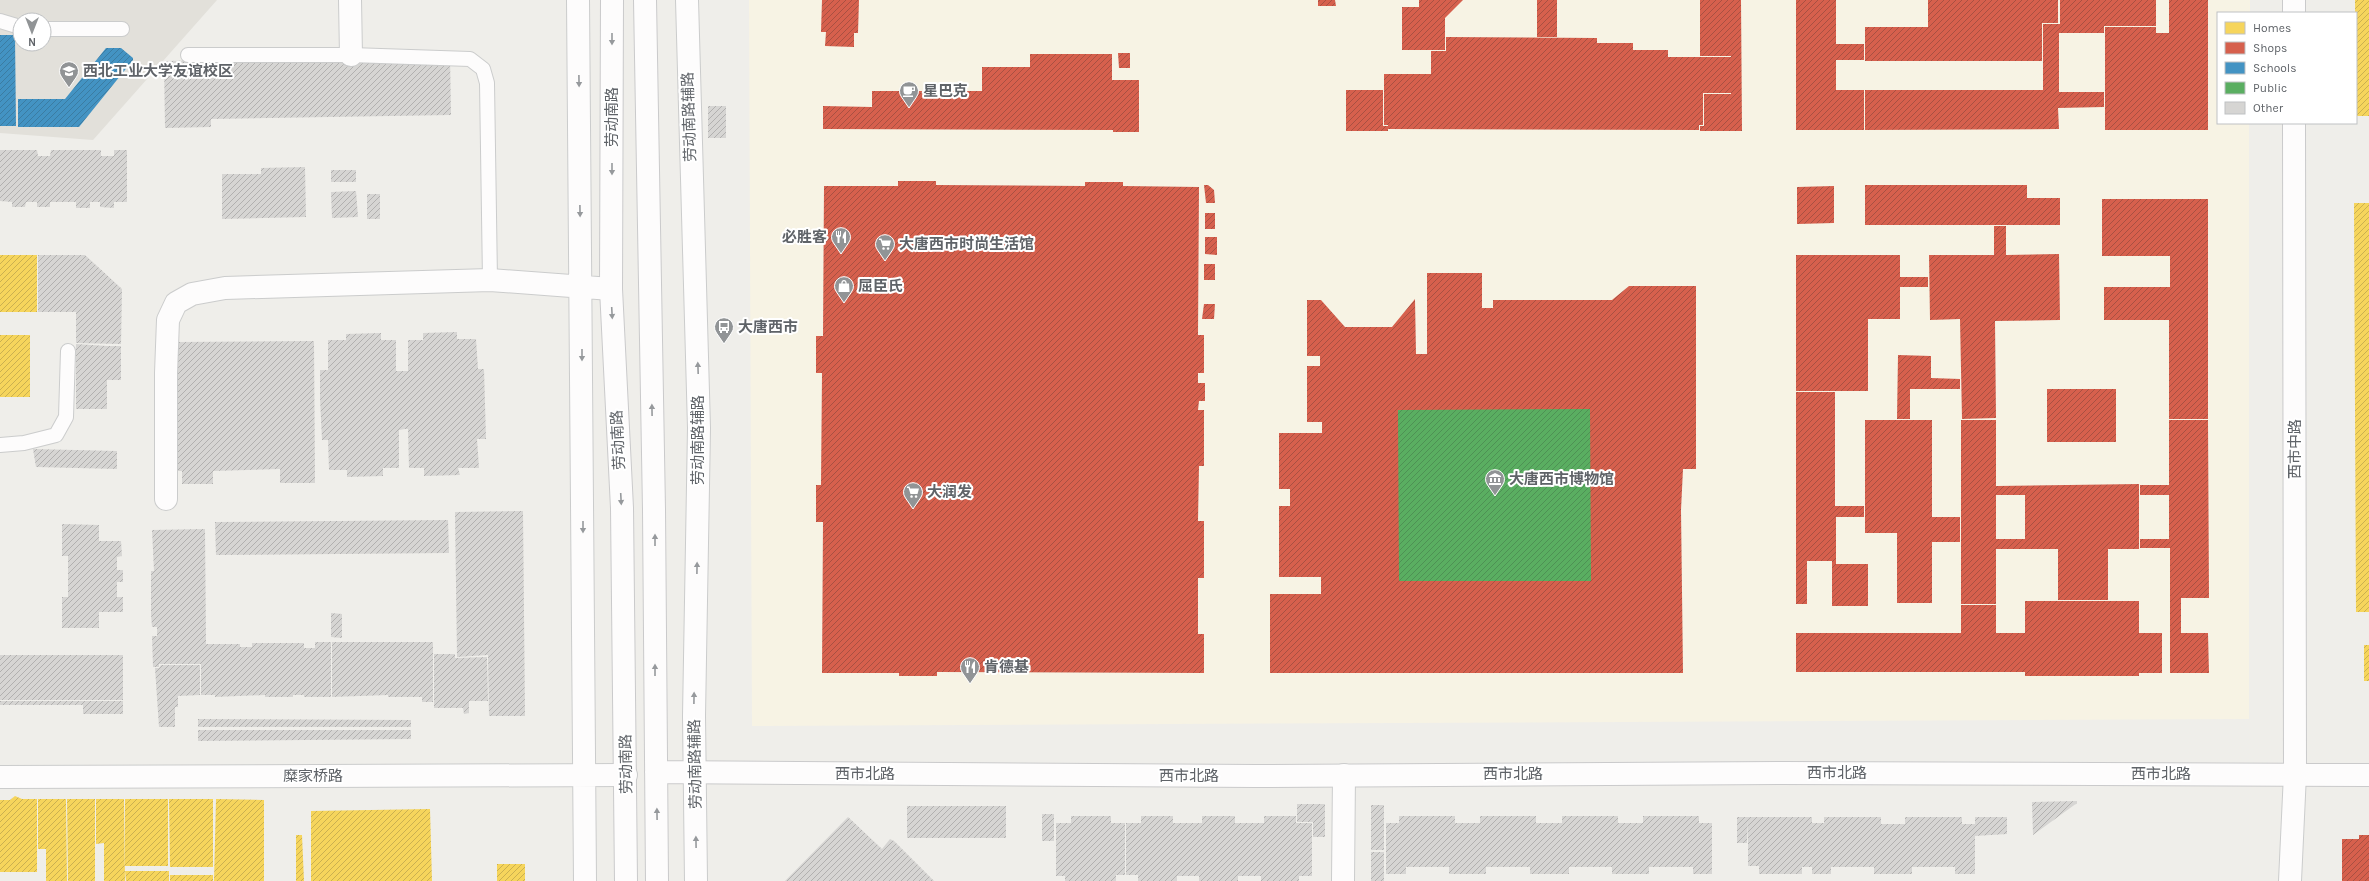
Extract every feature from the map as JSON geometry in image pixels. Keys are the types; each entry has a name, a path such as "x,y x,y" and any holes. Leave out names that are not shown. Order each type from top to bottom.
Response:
{"street":[{"path":"350,0 351,55"},
{"path":"578,0 585,881"},
{"name":"劳动南路","path":"612,0 611,290 622,508 626,881"},
{"name":"劳动南路","path":"645,0 654,510 657,881"},
{"name":"劳动南路辅路","path":"688,0 700,428 695,772 696,881"},
{"path":"2294,0 2294,12"},
{"name":"西市中路","path":"2290,881 2295,774 2294,124"},
{"path":"166,499 166,373 168,320 176,303 192,294 225,288 490,280 611,290"},
{"name":"西市北路","path":"656,772 1344,775 1778,773 2369,775"},
{"name":"糜家桥路","path":"0,777 626,775"},
{"path":"1344,775 1344,881"}],"lane":[{"path":"0,21 12,25"},
{"path":"52,29 122,29"},
{"path":"188,55 351,55 470,59 483,69 487,83 490,280"},
{"path":"0,445 24,443 56,435 66,417 68,351"}],"shaded area":[{"name":"西北工业大学友谊校区","path":"0,0 217,0 93,140 0,133"},
{"name":"大唐西市","path":"749,0 2250,0 2250,12 2217,12 2217,124 2249,124 2249,719 752,726"}],"building: Homes":[{"path":"2355,0 2369,0 2369,116 2357,116 2357,12 2355,12"},
{"path":"2354,203 2369,203 2369,612 2356,612"},
{"path":"0,255 37,255 37,312 0,312"},
{"path":"0,335 30,335 30,397 0,397"},
{"path":"2364,645 2369,645 2369,681 2364,681"},
{"path":"15,796 22,799 37,799 37,872 0,872 0,800 10,800"},
{"path":"38,799 66,799 67,881 46,881 46,849 38,849"},
{"path":"67,799 95,799 95,881 68,881"},
{"path":"96,799 124,799 125,881 104,881 104,843 96,844"},
{"path":"125,799 168,799 168,866 125,866"},
{"path":"169,799 213,799 213,867 170,867"},
{"path":"216,799 264,800 264,881 214,881"},
{"path":"430,809 432,881 311,881 311,811"},
{"path":"296,835 302,835 304,881 296,881"},
{"path":"497,864 525,864 525,881 497,881"},
{"path":"125,871 169,871 169,881 126,881"},
{"path":"170,875 213,875 213,881 170,881"}],"building: Shops":[{"path":"822,0 859,0 858,33 854,33 854,47 825,46 826,32 821,32"},
{"path":"1318,0 1335,0 1336,6 1318,6"},
{"path":"1419,0 1463,0 1445,18 1445,50 1402,50 1402,7 1419,7"},
{"path":"1537,0 1557,0 1557,37 1537,37"},
{"path":"1700,0 1741,0 1742,131 1700,131 1700,126 1704,126 1704,94 1731,94 1731,56 1700,56"},
{"path":"1796,0 1836,0 1836,44 1864,44 1864,60 1836,60 1836,90 1864,90 1864,130 1796,130"},
{"path":"1928,0 2058,0 2058,23 2042,23 2042,61 1865,61 1865,27 1928,27"},
{"path":"2060,0 2156,0 2156,26 2104,26 2104,33 2059,33 2059,92 2104,92 2104,107 2058,108 2059,129 1865,130 1865,90 2043,90 2043,24 2060,24"},
{"path":"2169,0 2208,0 2208,130 2105,130 2105,27 2156,27 2156,33 2169,33"},
{"path":"1446,37 1597,38 1597,43 1633,43 1633,50 1668,50 1668,57 1731,57 1731,93 1703,93 1703,125 1699,125 1699,130 1388,129 1388,125 1384,125 1384,74 1431,74 1431,51 1446,51"},
{"path":"1118,53 1130,53 1130,68 1119,68"},
{"path":"1030,54 1112,54 1112,80 1139,80 1139,132 1113,132 1113,130 823,129 823,106 872,107 872,91 982,91 982,67 1030,67"},
{"path":"1346,90 1383,90 1383,126 1388,126 1388,131 1346,131"},
{"path":"898,181 936,181 936,185 1085,186 1085,182 1123,182 1123,186 1199,187 1198,335 1204,335 1204,373 1198,373 1198,383 1205,383 1205,401 1199,401 1198,410 1204,410 1204,466 1199,466 1198,521 1204,521 1204,578 1198,578 1198,634 1204,634 1204,673 937,672 937,676 899,676 899,673 822,673 823,522 816,522 816,485 821,485 822,373 816,373 816,336 823,336 824,186 898,186"},
{"path":"1204,185 1208,185 1214,190 1215,203 1206,203"},
{"path":"1865,185 2027,185 2027,198 2060,198 2060,225 1865,225"},
{"path":"1834,186 1834,223 1797,224 1797,187"},
{"path":"2102,199 2208,199 2208,419 2169,419 2169,320 2104,320 2104,287 2170,287 2170,256 2102,256"},
{"path":"1205,213 1215,213 1215,229 1205,229"},
{"path":"1994,226 2006,226 2006,255 2059,254 2060,320 1995,321 1996,418 1962,419 1960,319 1930,320 1929,255 1994,255"},
{"path":"1205,237 1217,237 1217,255 1205,254"},
{"path":"1796,255 1900,255 1900,277 1928,277 1928,287 1900,287 1900,319 1868,319 1868,391 1796,391"},
{"path":"1204,264 1215,264 1215,280 1204,280"},
{"path":"1427,273 1482,273 1482,308 1493,308 1493,300 1612,300 1629,286 1696,286 1696,469 1683,469 1681,510 1683,673 1270,673 1270,594 1321,594 1321,577 1279,577 1279,506 1290,506 1290,489 1279,489 1279,433 1322,433 1322,422 1307,422 1307,366 1320,366 1320,356 1307,356 1307,300 1321,300 1345,327 1392,327 1415,299 1416,354 1427,354"},
{"path":"1204,304 1215,304 1214,319 1202,319"},
{"path":"1898,355 1931,356 1931,378 1960,379 1960,389 1910,389 1910,419 1897,419"},
{"path":"2047,389 2116,389 2116,442 2047,442"},
{"path":"1796,392 1835,392 1835,506 1864,506 1864,517 1836,517 1836,564 1868,564 1868,606 1832,606 1832,561 1807,561 1807,604 1796,604"},
{"path":"1865,420 1932,420 1932,517 1960,517 1960,542 1932,542 1932,603 1897,603 1897,533 1865,533"},
{"path":"1961,420 1996,420 1996,486 2139,484 2139,549 2108,549 2108,600 2058,600 2058,549 1996,549 1996,604 1961,604","holes":["1996,495 2025,495 2025,539 1996,539"]},
{"path":"2169,420 2208,420 2209,598 2181,598 2181,633 2208,633 2209,673 2170,673 2170,548 2140,548 2140,539 2169,539 2169,495 2140,495 2140,485 2169,485"},
{"path":"2025,601 2139,601 2139,633 2162,633 2162,673 2139,673 2139,676 2025,676"},
{"path":"1961,605 1996,605 1996,633 2025,633 2025,672 1796,672 1796,633 1961,633"},
{"path":"2359,835 2369,835 2369,881 2342,881 2342,839 2359,839"}],"building: Schools":[{"path":"0,35 12,35 12,52 15,52 16,126 0,126"},
{"path":"106,48 121,48 133,58 133,60 79,127 18,127 18,99 65,99"}],"building: Public":[{"name":"大唐西市博物馆","path":"1590,409 1591,581 1399,581 1398,410"}],"building: Other":[{"path":"450,56 451,115 211,119 211,127 165,128 164,61"},
{"path":"708,106 726,106 726,138 708,138"},
{"path":"0,150 37,150 38,156 50,156 51,150 101,150 101,156 114,156 114,150 127,150 127,202 114,202 114,208 100,207 100,202 90,202 90,208 76,208 76,202 50,202 50,207 37,207 37,202 26,202 25,207 12,207 12,202 0,201"},
{"path":"305,167 306,217 222,219 222,174 261,174 261,168"},
{"path":"331,170 356,170 356,182 331,182"},
{"path":"356,191 358,217 332,218 331,192"},
{"path":"367,194 380,194 380,219 367,219"},
{"path":"38,255 85,255 122,289 121,344 76,343 76,312 38,312"},
{"path":"457,332 457,339 476,339 478,369 484,369 486,439 477,439 479,468 458,468 460,475 424,476 424,468 409,468 408,429 405,429 399,430 399,468 383,468 383,476 347,477 347,470 329,470 328,440 322,440 320,398 320,370 328,370 328,340 346,340 346,334 381,333 381,340 396,340 396,371 408,371 408,340 423,340 423,333"},
{"path":"314,341 315,483 280,483 280,469 213,471 213,484 182,484 182,471 175,471 175,342"},
{"path":"76,344 107,346 107,409 76,409"},
{"path":"107,346 121,346 121,380 107,380"},
{"path":"33,449 117,451 117,469 36,467"},
{"path":"523,511 525,716 489,716 488,655 457,657 455,512"},
{"path":"448,520 449,553 216,555 215,522"},
{"path":"62,524 99,525 99,541 121,541 122,556 117,557 117,570 123,570 123,582 117,582 117,597 123,597 123,612 99,612 99,628 62,628 62,597 68,597 68,556 62,556"},
{"path":"205,529 206,644 240,644 240,647 252,647 252,643 304,643 304,648 315,648 315,642 331,642 331,697 304,697 304,695 293,695 293,697 265,697 265,695 215,697 215,695 201,695 201,664 159,664 159,667 153,667 152,636 157,636 157,627 152,627 151,614 151,571 154,571 152,530"},
{"path":"331,613 342,614 342,638 331,637"},
{"path":"332,642 433,642 433,702 422,702 422,697 388,697 388,695 332,697"},
{"path":"434,654 455,654 455,658 487,657 488,701 469,701 469,713 464,714 463,708 434,708"},
{"path":"0,655 123,655 123,700 0,700"},
{"path":"161,665 200,665 200,695 178,696 178,707 175,707 175,727 159,727 155,668 159,668"},
{"path":"0,701 123,701 123,714 83,714 83,705 0,705"},
{"path":"198,719 411,720 411,727 198,727"},
{"path":"198,730 411,730 411,739 198,741"},
{"path":"2077,801 2077,803 2033,835 2032,802"},
{"path":"1297,804 1325,804 1325,837 1313,837 1313,822 1297,822"},
{"path":"1371,805 1384,805 1384,850 1371,850"},
{"path":"907,806 1006,806 1006,838 907,838"},
{"path":"1042,814 1054,814 1054,841 1042,841"},
{"path":"1071,816 1111,816 1111,823 1125,823 1125,875 1116,875 1116,881 1065,881 1065,876 1056,876 1056,823 1071,823"},
{"path":"1141,816 1173,816 1173,823 1202,823 1202,816 1235,816 1235,823 1264,823 1264,816 1296,816 1296,823 1312,823 1312,876 1299,876 1299,881 1261,881 1261,876 1238,876 1238,881 1199,881 1199,876 1177,876 1177,881 1138,881 1138,875 1126,875 1126,823 1141,823"},
{"path":"1399,816 1455,816 1455,823 1480,823 1480,816 1536,816 1536,823 1549,823 1549,874 1530,874 1530,867 1486,867 1486,874 1449,874 1449,867 1406,867 1406,874 1386,874 1386,823 1399,823"},
{"path":"1562,816 1618,816 1618,823 1643,823 1643,816 1699,816 1699,823 1712,823 1712,874 1693,874 1693,867 1649,867 1649,874 1612,874 1612,867 1569,867 1569,874 1549,874 1549,823 1562,823"},
{"path":"848,817 882,849 890,839 894,841 934,881 785,881"},
{"path":"1737,817 1812,817 1812,823 1824,823 1824,817 1881,817 1881,824 1905,824 1905,817 1962,817 1962,824 1975,824 1975,874 1955,874 1955,867 1912,867 1912,874 1874,874 1874,867 1831,867 1831,874 1812,874 1812,867 1802,867 1802,874 1759,874 1759,866 1748,866 1748,821 1747,843 1737,843"},
{"path":"1975,817 2007,817 2007,834 1975,836"},
{"path":"1371,852 1384,852 1384,881 1371,881"}],"place":[{"name":"西北工业大学友谊校区","path":"69,88"},
{"name":"星巴克","path":"909,108"},
{"name":"必胜客","path":"841,254"},
{"name":"大唐西市时尚生活馆","path":"885,261"},
{"name":"屈臣氏","path":"844,303"},
{"name":"大唐西市","path":"724,344"},
{"name":"大唐西市博物馆","path":"1495,496"},
{"name":"大润发","path":"913,509"},
{"name":"肯德基","path":"970,684"}]}
